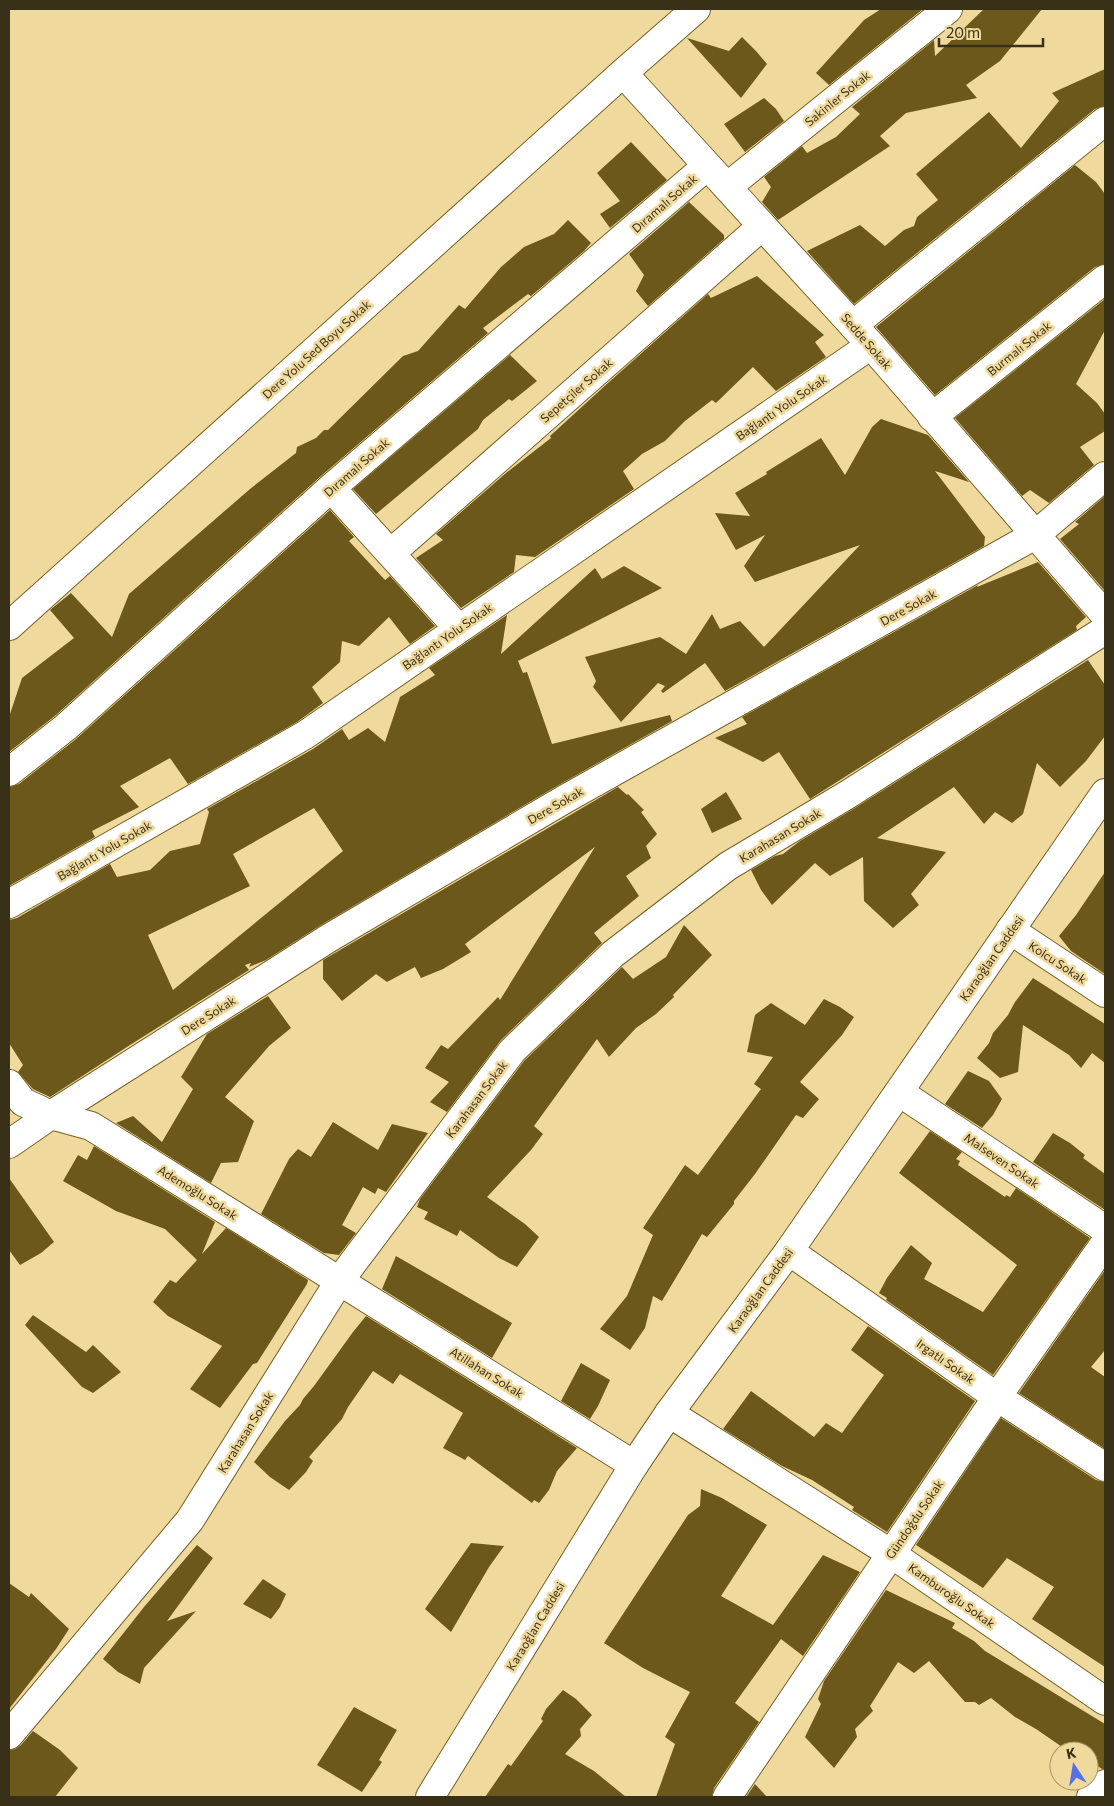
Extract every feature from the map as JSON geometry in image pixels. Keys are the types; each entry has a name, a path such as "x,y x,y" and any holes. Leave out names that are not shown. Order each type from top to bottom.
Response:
{"street":[{"name":"Dere Yolu Sed Boyu Sokak","path":"9,626 622,73 696,9"},
{"name":"Sakinler Sokak","path":"727,187 948,9"},
{"name":"Sedde Sokak","path":"622,73 871,345 1105,615"},
{"path":"853,325 1105,121"},
{"name":"Dıramalı Sokak","path":"9,772 66,726 331,488 707,166"},
{"name":"Sepetçiler Sokak","path":"391,553 762,226"},
{"name":"Burmalı Sokak","path":"932,417 1105,279"},
{"name":"Bağlantı Yolu Sokak","path":"9,904 305,735 871,345"},
{"name":"Dere Sokak","path":"9,1144 51,1115 329,938 565,799 1035,535 1105,476"},
{"path":"331,488 458,628"},
{"name":"Karahasan Sokak","path":"9,1735 190,1520 340,1280 512,1051 613,954 728,866 847,796 1105,630"},
{"name":"Karaoğlan Caddesi","path":"430,1797 634,1465 669,1413 788,1251 1105,793"},
{"name":"Kolcu Sokak","path":"1010,930 1105,993"},
{"name":"Ademoğlu Sokak","path":"9,1084 23,1102 51,1115 91,1126 340,1280"},
{"name":"Malseven Sokak","path":"899,1092 1105,1229"},
{"name":"Gündoğdu Sokak","path":"727,1797 890,1553 1105,1243"},
{"name":"Irgatlı Sokak","path":"788,1251 997,1397 1105,1467"},
{"name":"Atillahan Sokak","path":"340,1280 634,1465"},
{"name":"Kamburoğlu Sokak","path":"669,1413 890,1553 1105,1701"},
{"path":"1091,1797 1105,1784"}],"building":[{"path":"881,9 923,9 829,85 816,73 864,20"},
{"path":"984,9 1042,9 1000,61 966,85 977,98 906,113 880,136 890,146 778,220 762,202 771,187 764,177 802,146 807,153 836,137 860,114 852,107 934,40 935,56"},
{"path":"742,37 767,64 741,98 687,38 729,51"},
{"path":"1105,69 1105,106 1095,109 854,304 807,251 860,225 885,246 904,230 914,226 917,217 938,200 916,174 989,112 1021,148 1059,101 1052,93"},
{"path":"764,98 776,109 784,121 745,152 724,124"},
{"path":"631,142 667,180 610,228 600,214 620,201 597,173"},
{"path":"1075,165 1096,182 1105,194 1105,264 1095,267 935,395 876,327"},
{"path":"689,202 724,235 724,239 648,306 636,291 644,275 629,254"},
{"path":"568,220 591,243 584,251 531,296 528,294 483,328 488,333 321,476 56,715 9,752 9,717 22,678 74,638 50,610 71,593 112,637 129,594 250,489 296,453 297,447 316,438 324,430 328,430 403,356 418,351 459,305 465,309 501,267 524,247 554,234"},
{"path":"757,276 824,335 815,342 826,357 776,391 753,367 716,403 712,400 685,421 665,441 642,454 623,471 634,489 535,557 516,555 514,572 461,608 416,558 443,540 436,534 506,473 551,438 550,436 708,294 711,298"},
{"path":"1105,299 1105,330 1076,384 1097,403 1105,414 1105,431 1080,447 1094,465 1049,503 1030,490 1022,496 955,418"},
{"path":"510,355 537,381 512,401 509,399 483,420 478,429 376,514 353,489"},
{"path":"881,419 928,435 969,482 935,471 985,537 984,546 725,691 705,663 663,693 661,691 665,686 658,683 621,722 593,687 596,681 585,657 660,637 686,654 712,614 720,629 740,621 764,647 860,545 755,582 744,566 765,535 736,550 715,513 750,516 735,493 821,438 845,475 872,427"},
{"path":"1105,496 1105,591 1060,539 1079,524 1075,522"},
{"path":"330,510 354,537 349,541 385,580 390,576 435,626 410,644 389,617 359,646 342,641 340,662 312,687 323,703 297,722 188,784 170,758 120,786 139,807 92,831 95,837 9,886 9,787 19,784 76,739"},
{"path":"1038,562 1086,617 1076,626 1077,630 810,799 779,752 763,762 715,738 747,724 742,717 978,585 977,587"},
{"path":"624,566 662,588 518,661 523,673 527,672 552,744 670,715 672,721 557,786 321,925 266,960 249,967 251,963 245,965 249,970 50,1097 33,1089 18,1072 23,1065 9,1043 9,920 17,918 110,864 117,877 150,870 170,851 200,844 209,812 207,809 313,749 342,729 349,740 368,728 385,742 400,697 435,675 429,668 507,615 501,654 595,568 602,579","holes":["314,808 343,851 173,990 148,935 250,886 233,854"]},
{"path":"1088,660 1105,685 1105,736 1086,761 1060,787 1037,763 1023,814 1012,823 995,812 984,824 954,787 877,838 946,852 911,894 919,905 893,928 864,901 863,857 830,876 815,863 772,905 761,890 751,870 775,856 783,854 800,841"},
{"path":"618,787 644,810 641,812 657,834 646,846 651,858 626,876 639,896 594,933 602,943 501,1040 447,1112 430,1102 449,1082 425,1068 441,1045 448,1049 498,997 500,1000 595,847 465,944 471,952 443,969 421,978 415,967 387,982 376,974 342,1001 323,979 323,960"},
{"path":"726,792 742,819 712,833 701,809"},
{"path":"1105,872 1105,974 1071,951 1059,936 1076,915"},
{"path":"684,925 712,955 673,995 674,997 656,1014 636,1028 609,1057 597,1039 534,1126 543,1134 531,1150 487,1197 525,1224 539,1237 517,1267 499,1258 460,1230 457,1236 424,1219 428,1212 417,1207 420,1199 524,1061 622,967 633,979 666,957"},
{"path":"1033,978 1105,1024 1105,1063 1092,1053 1081,1068 1069,1055 1023,1025 1018,1072 1000,1078 977,1058"},
{"path":"268,996 291,1028 269,1046 225,1097 254,1121 238,1162 221,1163 211,1183 116,1123 133,1116 162,1142 193,1089 181,1077 207,1034"},
{"path":"824,999 854,1017 842,1035 800,1082 819,1099 803,1118 796,1115 734,1201 734,1204 707,1237 702,1234 662,1301 653,1296 645,1328 630,1350 600,1329 627,1296 653,1235 643,1228 685,1165 698,1175 761,1089 754,1084 773,1057 747,1052 755,1015 771,1003 805,1025"},
{"path":"968,1071 989,1081 1002,1099 993,1115 982,1128 945,1104"},
{"path":"333,1122 378,1150 392,1124 428,1133 386,1192 378,1188 375,1194 363,1187 342,1225 356,1233 339,1255 324,1253 261,1214 289,1159 298,1149 311,1157"},
{"path":"930,1131 962,1152 956,1159 960,1161 958,1165 1005,1197 1006,1195 1010,1197 1016,1188 1090,1238 993,1375 886,1300 887,1298 879,1293 887,1278 911,1245 932,1263 924,1279 983,1312 1017,1265 899,1173"},
{"path":"1053,1133 1070,1143 1085,1155 1083,1158 1105,1174 1105,1210 1033,1162"},
{"path":"94,1146 215,1222 202,1254 226,1228 308,1280 257,1363 253,1364 220,1408 190,1389 222,1346 168,1316 153,1302 170,1280 176,1283 197,1260 165,1229 116,1211 63,1181 78,1155 87,1160"},
{"path":"9,1178 54,1242 41,1253 20,1265 9,1250"},
{"path":"396,1256 512,1323 492,1358 382,1289"},
{"path":"1105,1270 1105,1350 1091,1367 1105,1377 1105,1449 1019,1393"},
{"path":"33,1315 86,1352 93,1345 121,1372 93,1393 82,1387 25,1325"},
{"path":"366,1316 577,1448 557,1471 549,1490 539,1503 534,1500 532,1503 468,1456 465,1460 443,1448 463,1413 400,1374 393,1384 373,1371 342,1419 309,1457 313,1461 306,1472 289,1490 270,1477 254,1462 285,1421 300,1405"},
{"path":"868,1326 975,1401 887,1532 852,1510 854,1507 812,1480 782,1466 723,1429 751,1391 814,1437 826,1423 842,1433 884,1375 851,1350"},
{"path":"581,1363 610,1380 590,1419 561,1401"},
{"path":"1001,1418 1096,1480 1105,1482 1105,1667 1032,1619 1054,1587 1007,1558 983,1588 916,1545"},
{"path":"701,1489 722,1498 767,1525 721,1596 773,1625 823,1555 860,1572 803,1656 781,1639 735,1703 759,1722 714,1788 712,1797 656,1797 675,1744 665,1737 690,1692 643,1668 604,1643 688,1515 700,1506"},
{"path":"471,1543 504,1546 489,1567 451,1632 425,1609"},
{"path":"197,1545 213,1558 167,1621 196,1611 144,1668 140,1684 118,1672 103,1659"},
{"path":"263,1579 286,1594 280,1607 271,1619 243,1604"},
{"path":"9,1583 29,1597 31,1593 69,1629 56,1649 9,1709"},
{"path":"886,1590 955,1623 952,1628 974,1641 985,1651 1105,1724 1105,1769 1099,1767 1099,1741 1053,1741 1015,1717 991,1698 979,1705 975,1702 965,1702 929,1661 914,1673 898,1662 870,1706 873,1711 855,1729 857,1737 834,1768 805,1737 821,1704 818,1699 824,1681"},
{"path":"563,1690 576,1699 592,1715 580,1729 581,1736 565,1754 594,1771 626,1797 485,1797 508,1764 511,1766 543,1721 541,1719 546,1709"},
{"path":"354,1707 397,1730 379,1760 382,1762 362,1792 317,1765"},
{"path":"33,1731 60,1750 78,1768 55,1797 9,1797 9,1750 21,1745"},
{"path":"755,1784 767,1797 746,1797"}]}
